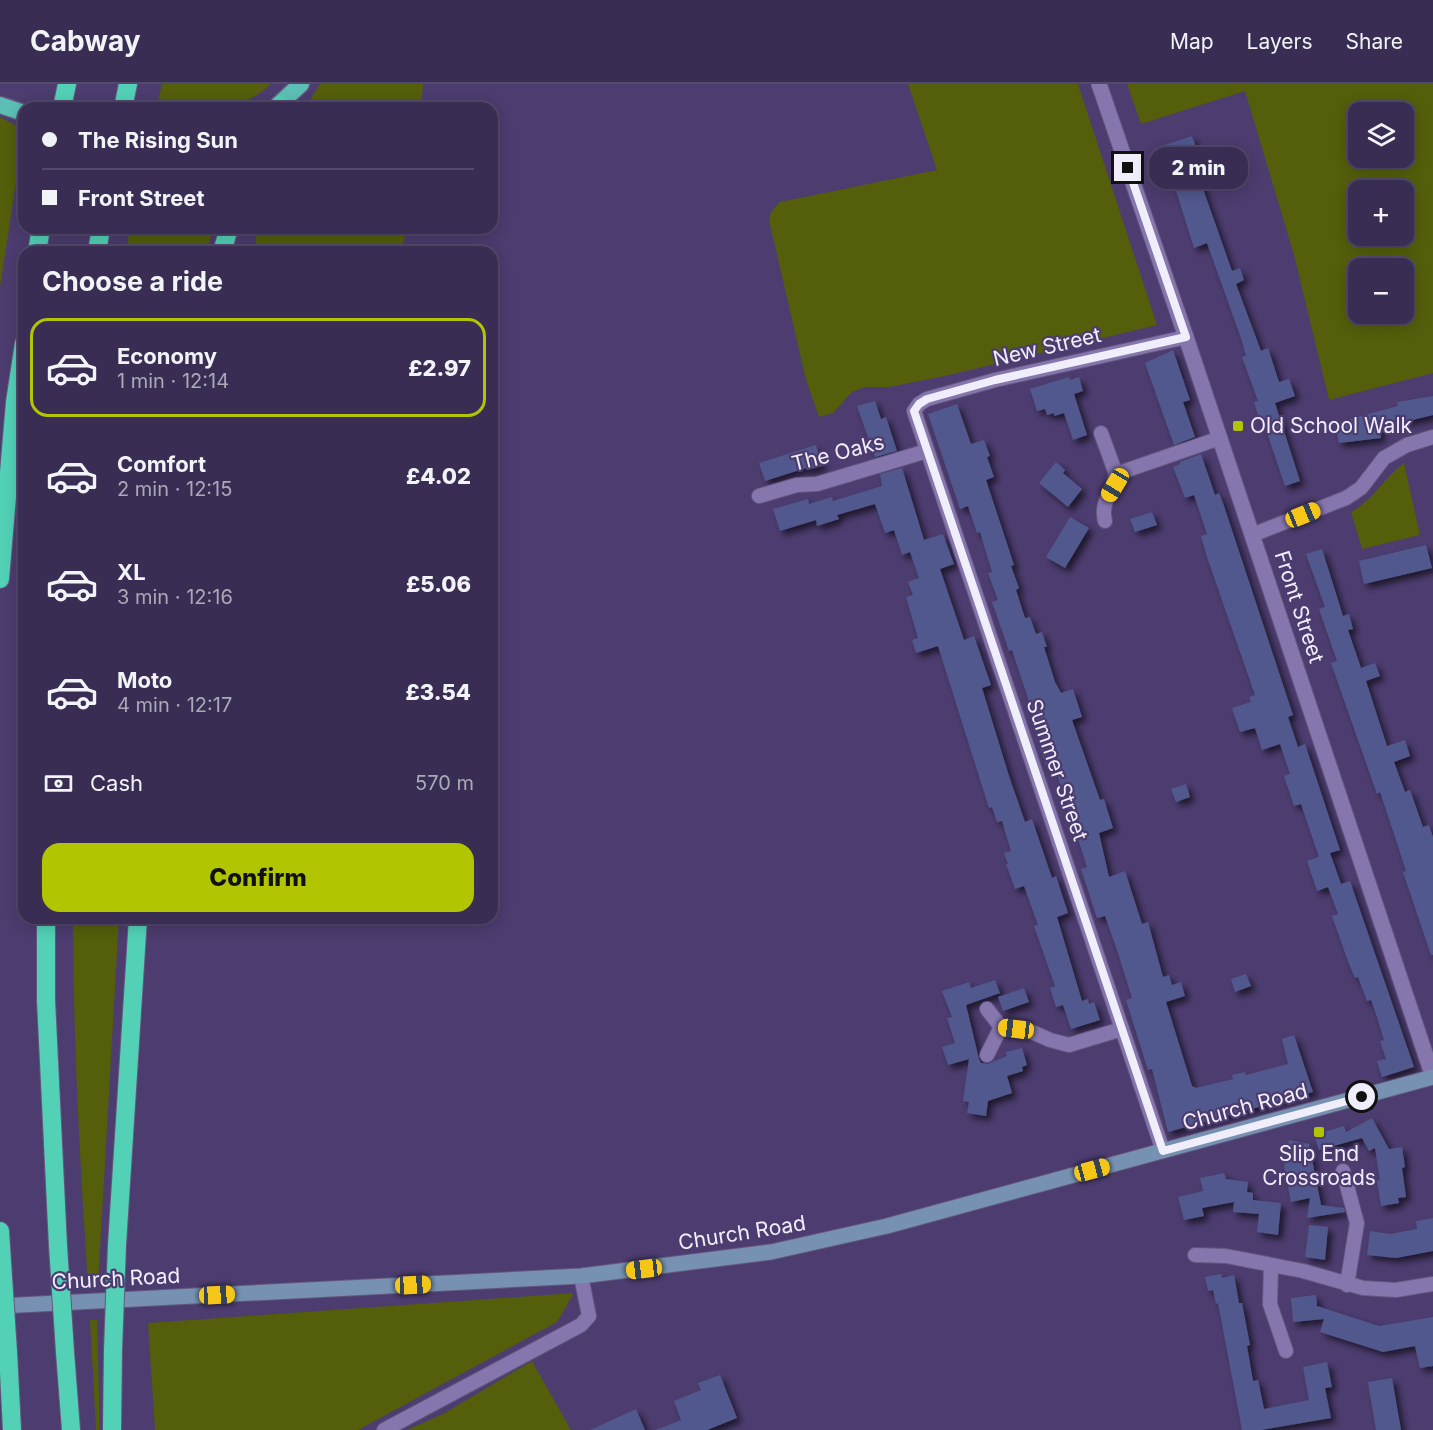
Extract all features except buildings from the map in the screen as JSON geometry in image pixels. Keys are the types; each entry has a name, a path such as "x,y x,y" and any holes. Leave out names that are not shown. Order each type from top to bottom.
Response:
{"highway":[{"path":"63,102 67,84"},
{"path":"124,102 128,84"},
{"path":"283,102 301,84"},
{"path":"0,105 18,111"},
{"path":"0,579 18,382"},
{"path":"46,924 46,1000 70,1430"},
{"path":"112,1430 117,1245 138,924"},
{"path":"1,1239 12,1430"}],"main road":[{"name":"Church Road","path":"0,1306 581,1276 693,1264 817,1243 1433,1077"}],"street":[{"name":"Front Street","path":"1099,84 1220,438 1433,1077"},
{"name":"New Street","path":"919,404 995,380 1186,337"},
{"name":"Summer Street","path":"919,404 914,411 927,451 1163,1151"},
{"path":"1101,433 1116,474 1115,485 1104,504 1105,521"},
{"path":"1252,535 1346,498 1361,488 1384,458 1407,445 1433,437"},
{"path":"1116,474 1220,438"},
{"name":"The Oaks","path":"759,496 797,484 817,484 927,451"},
{"path":"987,1009 1001,1027 1030,1031 1050,1040 1069,1044 1122,1029"},
{"path":"987,1055 1001,1027"},
{"path":"1343,1172 1357,1223 1347,1284"},
{"path":"1195,1255 1226,1256 1379,1290 1433,1284"},
{"path":"1271,1265 1270,1304 1286,1351"},
{"path":"384,1430 581,1325 589,1316 581,1276"}],"green space":[{"path":"162,84 271,84 259,94 242,102 158,102"},
{"path":"320,84 423,84 422,102 309,102"},
{"path":"908,84 1078,84 1157,325 949,375 889,387 865,387 852,392 833,413 819,417 806,380 769,220 771,212 780,202 937,170"},
{"path":"1127,84 1433,84 1433,373 1329,400 1294,255 1245,91 1141,124"},
{"path":"0,117 18,127 18,169 0,287"},
{"path":"129,234 212,234 208,246 127,246"},
{"path":"256,234 406,234 402,246 256,246"},
{"path":"1404,463 1420,535 1362,549 1351,512 1366,501"},
{"path":"73,924 119,924 98,1285 88,1285 74,1010"},
{"path":"574,1293 557,1322 358,1430 155,1430 148,1323"},
{"path":"97,1319 100,1430 96,1430 90,1320"},
{"path":"532,1361 571,1430 407,1430 443,1414"}],"place":[{"name":"Old School Walk","path":"1238,426"},
{"name":"Slip End Crossroads","path":"1319,1132"}],"route":[{"path":"1128,168 1186,337 995,380 927,399 914,411 1163,1151 1362,1097"}]}
